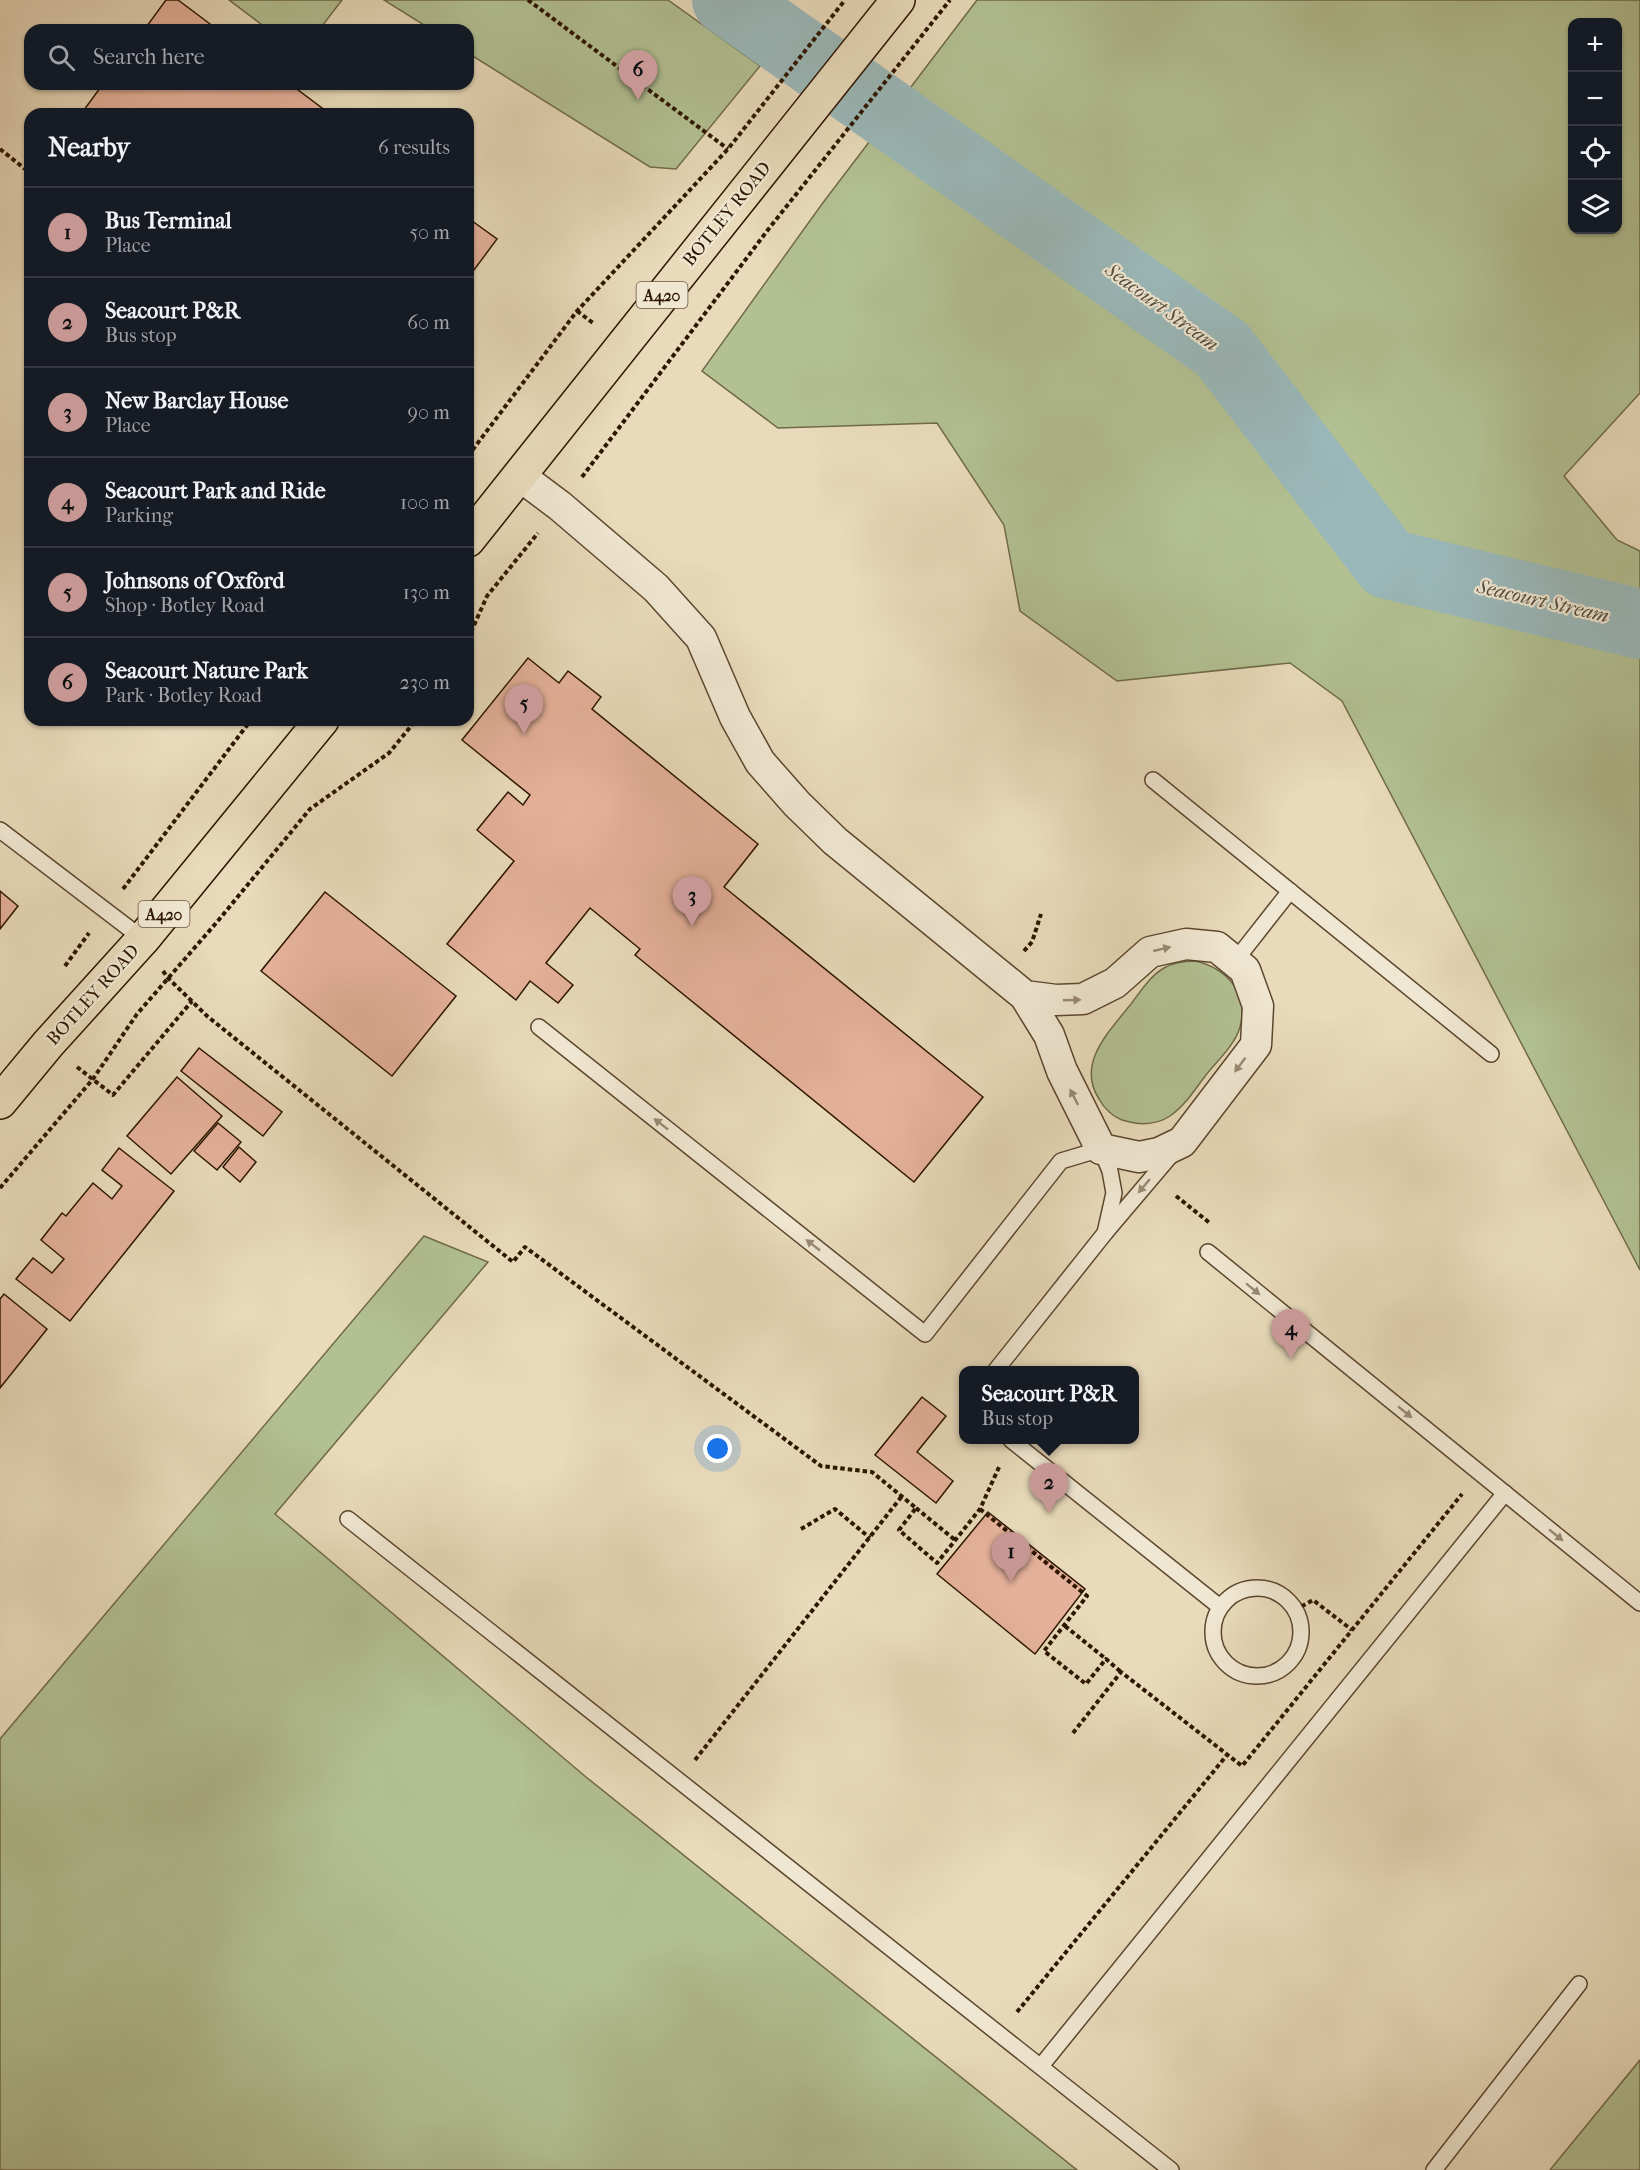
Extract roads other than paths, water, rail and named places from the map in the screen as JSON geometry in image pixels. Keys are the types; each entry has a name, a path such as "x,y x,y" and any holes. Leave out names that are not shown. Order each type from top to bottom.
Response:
{"main road":[{"name":"BOTLEY ROAD","path":"474,533 898,0"},
{"name":"BOTLEY ROAD","path":"0,1102 48,1044 143,939 317,726"}],"street":[{"path":"520,476 560,506 656,588 701,638 735,717 760,762 797,804 835,841 1025,996 1049,1035 1062,1071 1101,1149 1139,1158 1159,1153 1182,1142 1256,1045 1258,1005 1245,970 1217,946 1186,944 1150,952 1115,982 1083,999 1056,1000 1025,996"}],"lane":[{"path":"1153,780 1491,1054"},
{"path":"0,830 143,939"},
{"path":"1235,962 1290,891"},
{"path":"539,1027 925,1334 1061,1161 1101,1149 1110,1171 1114,1193 1105,1233"},
{"path":"1000,1366 1105,1233 1182,1142"},
{"path":"1208,1252 1640,1603"},
{"path":"1016,1444 1220,1606"},
{"path":"1041,2067 1505,1493"},
{"path":"348,1519 1171,2170"},
{"path":"1259,1587 1273,1590 1286,1598 1295,1610 1300,1622 1301,1636 1298,1649 1280,1669 1268,1674 1254,1676 1230,1667 1217,1651 1212,1632 1214,1619 1220,1606 1230,1595 1244,1589 1259,1587"},
{"path":"1434,2170 1579,1984"}],"waterway":[{"name":"Seacourt Stream","path":"727,0 1222,349 1388,564 1640,624"}],"place":[{"name":"Seacourt Nature Park","path":"638,100"},
{"name":"Johnsons of Oxford","path":"524,734"},
{"name":"New Barclay House","path":"692,926"},
{"name":"Seacourt Park and Ride","path":"1291,1359"},
{"name":"Seacourt P&R","path":"1049,1513"},
{"name":"Bus Terminal","path":"1011,1582"}]}
